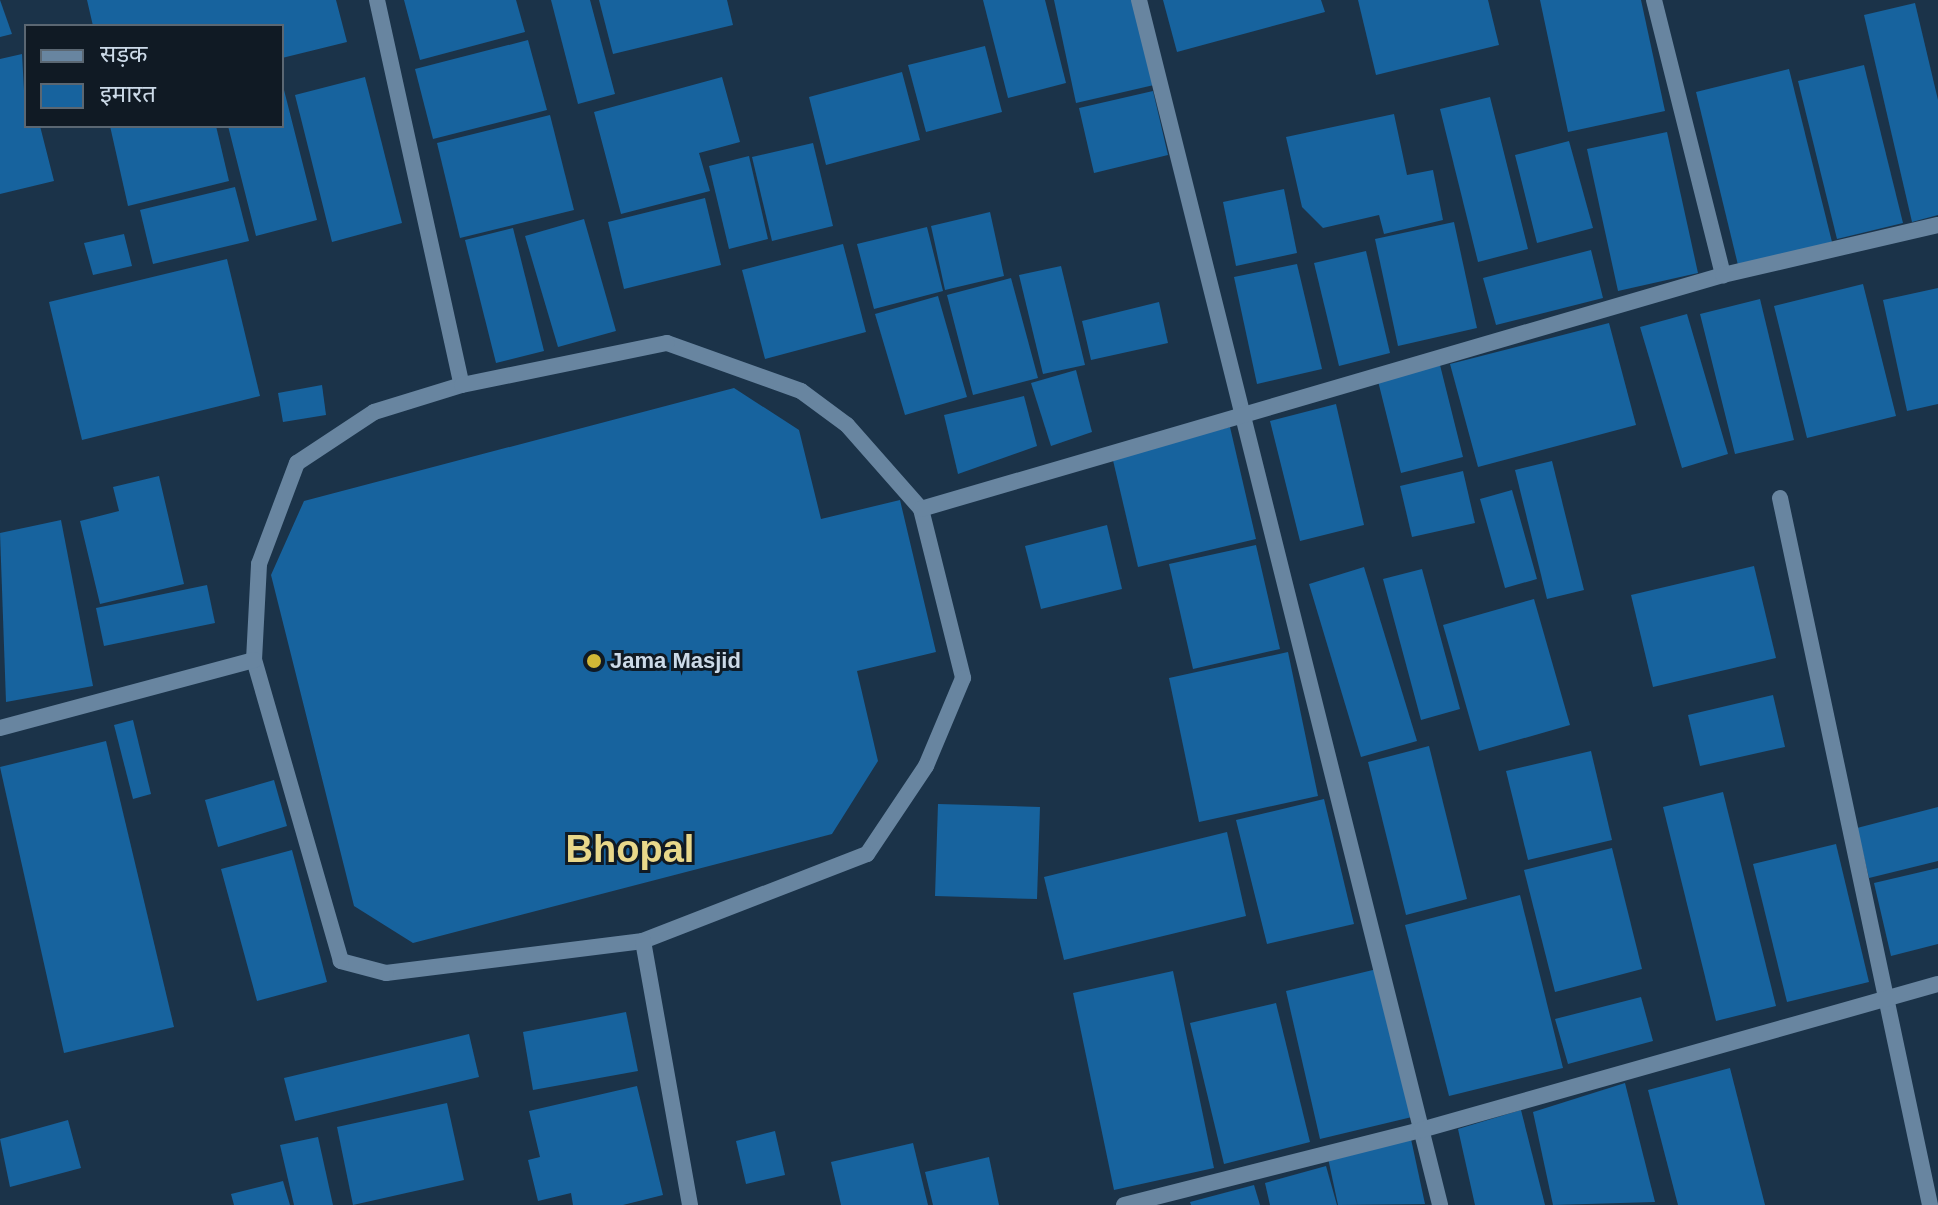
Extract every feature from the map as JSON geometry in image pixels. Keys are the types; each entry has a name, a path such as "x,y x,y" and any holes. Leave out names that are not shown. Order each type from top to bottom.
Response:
{"street":[{"path":"377,0 462,385"},
{"path":"1139,0 1237,413 1440,1205"},
{"path":"1654,0 1723,275"},
{"path":"921,509 1237,413 1723,275 1938,225"},
{"path":"667,343 801,391 847,425 921,509 963,678 926,766 867,854 643,941 386,973 341,961 254,660 259,564 297,463 374,412 462,385 667,343"},
{"path":"1780,498 1930,1205"},
{"path":"0,728 254,660"},
{"path":"643,941 690,1205"},
{"path":"1124,1205 1421,1130 1938,984"}],"building":[{"path":"0,0 12,34 0,37"},
{"path":"87,0 336,0 347,42 284,58 284,24 93,24"},
{"path":"404,0 516,0 525,32 420,60"},
{"path":"551,0 590,0 615,94 578,104"},
{"path":"599,0 727,0 733,25 613,54"},
{"path":"983,0 1045,0 1066,83 1008,98"},
{"path":"1054,0 1135,0 1154,85 1076,103"},
{"path":"1163,0 1321,0 1325,12 1177,52"},
{"path":"1358,0 1488,0 1499,45 1376,75"},
{"path":"1540,0 1641,0 1665,111 1568,132"},
{"path":"1915,3 1938,100 1938,215 1912,222 1864,15"},
{"path":"528,40 547,110 433,139 415,69"},
{"path":"985,46 1002,112 926,132 908,65"},
{"path":"22,54 24,128 41,128 54,181 0,194 0,59"},
{"path":"1864,65 1903,223 1837,239 1798,81"},
{"path":"1789,69 1832,242 1738,265 1696,92"},
{"path":"902,72 920,140 826,165 809,97"},
{"path":"365,77 402,223 332,242 295,95"},
{"path":"722,77 740,142 699,153 710,191 621,214 594,112"},
{"path":"284,90 317,220 256,236 229,128 284,128"},
{"path":"1153,91 1168,155 1094,173 1079,108"},
{"path":"1490,97 1528,249 1478,262 1440,109"},
{"path":"1394,114 1407,175 1433,170 1443,220 1384,234 1379,215 1323,228 1302,207 1286,137"},
{"path":"550,115 574,210 460,238 437,143"},
{"path":"110,128 216,128 229,181 128,206"},
{"path":"1667,132 1698,273 1618,291 1587,149"},
{"path":"1569,141 1593,228 1537,243 1515,155"},
{"path":"813,143 833,226 772,241 752,157"},
{"path":"749,156 768,239 729,249 709,166"},
{"path":"235,187 249,241 153,264 140,210"},
{"path":"1284,189 1297,253 1236,266 1223,202"},
{"path":"705,198 721,265 624,289 608,222"},
{"path":"990,212 1004,276 945,290 931,226"},
{"path":"584,219 616,331 558,347 525,236"},
{"path":"1454,222 1477,328 1398,346 1375,239"},
{"path":"927,227 943,291 874,309 857,244"},
{"path":"513,228 544,351 496,363 465,240"},
{"path":"124,234 132,266 93,275 84,243"},
{"path":"843,244 866,332 765,359 742,270"},
{"path":"1591,250 1603,298 1496,325 1483,278"},
{"path":"1366,251 1390,353 1339,366 1314,263"},
{"path":"227,259 260,396 82,440 49,302"},
{"path":"1297,264 1322,369 1257,384 1234,277"},
{"path":"1061,266 1085,365 1043,374 1019,275"},
{"path":"1011,278 1038,378 973,395 947,295"},
{"path":"1863,284 1896,416 1807,438 1774,306"},
{"path":"1938,288 1938,404 1907,411 1883,300"},
{"path":"938,296 967,397 905,415 875,314"},
{"path":"1760,299 1794,440 1735,454 1700,314"},
{"path":"1159,302 1168,343 1091,360 1082,321"},
{"path":"1687,314 1728,454 1682,468 1640,327"},
{"path":"1609,323 1636,425 1478,467 1450,364"},
{"path":"1440,365 1463,457 1401,473 1378,381"},
{"path":"1076,370 1092,432 1051,446 1031,383"},
{"path":"322,385 326,415 283,422 278,393"},
{"name":"Jama Masjid","path":"734,388 799,430 821,519 900,500 936,652 857,671 878,761 832,834 413,943 354,906 271,575 304,501"},
{"path":"1024,396 1037,446 958,474 944,415"},
{"path":"1336,404 1364,525 1300,541 1270,421"},
{"path":"1230,427 1256,539 1138,567 1112,456"},
{"path":"1552,461 1584,590 1547,599 1515,470"},
{"path":"1463,471 1475,523 1412,537 1400,486"},
{"path":"159,476 184,584 100,604 80,521 119,511 113,487"},
{"path":"1512,490 1537,579 1505,588 1480,499"},
{"path":"61,520 93,686 6,702 0,533"},
{"path":"1107,525 1122,589 1041,609 1025,546"},
{"path":"1256,545 1280,649 1193,669 1169,564"},
{"path":"1754,566 1776,658 1653,687 1631,595"},
{"path":"1364,567 1417,741 1361,757 1309,584"},
{"path":"1422,569 1460,709 1421,720 1383,579"},
{"path":"207,585 215,623 104,646 96,608"},
{"path":"1534,599 1570,725 1479,751 1443,625"},
{"path":"1288,652 1318,796 1199,822 1169,678"},
{"path":"1773,695 1785,747 1700,766 1688,715"},
{"path":"133,720 151,794 133,799 114,725"},
{"path":"106,741 174,1027 64,1053 0,767"},
{"path":"1429,746 1467,899 1406,915 1368,762"},
{"path":"1591,751 1612,840 1528,860 1506,771"},
{"path":"274,780 287,826 218,847 205,800"},
{"path":"1723,792 1776,1006 1716,1021 1663,807"},
{"path":"1324,799 1354,924 1267,944 1236,820"},
{"path":"938,804 1040,807 1037,899 935,896"},
{"path":"1938,807 1938,861 1869,878 1857,828"},
{"path":"1227,832 1246,916 1064,960 1044,877"},
{"path":"1836,844 1869,982 1787,1002 1753,864"},
{"path":"1612,848 1642,969 1555,992 1524,870"},
{"path":"292,850 327,982 257,1001 221,869"},
{"path":"1938,868 1938,944 1891,956 1874,883"},
{"path":"1520,895 1563,1068 1449,1096 1405,925"},
{"path":"1377,969 1412,1117 1320,1139 1286,991"},
{"path":"1173,971 1214,1168 1114,1190 1073,993"},
{"path":"1641,997 1653,1041 1568,1064 1555,1019"},
{"path":"1276,1003 1310,1142 1224,1164 1190,1023"},
{"path":"626,1012 638,1071 533,1090 523,1032"},
{"path":"469,1034 479,1077 295,1121 284,1078"},
{"path":"1730,1068 1765,1205 1678,1205 1648,1090"},
{"path":"1625,1083 1655,1202 1553,1205 1533,1112"},
{"path":"637,1086 663,1195 623,1205 573,1205 571,1193 538,1201 528,1160 540,1157 529,1111"},
{"path":"447,1103 464,1180 353,1205 337,1127"},
{"path":"1521,1110 1545,1205 1475,1205 1458,1129"},
{"path":"68,1120 81,1168 10,1187 0,1139"},
{"path":"775,1131 785,1175 746,1184 736,1141"},
{"path":"318,1137 333,1205 294,1205 280,1145"},
{"path":"1411,1139 1425,1204 1338,1205 1328,1158"},
{"path":"913,1143 928,1205 841,1205 831,1162"},
{"path":"989,1157 999,1205 933,1205 925,1172"},
{"path":"1326,1166 1337,1205 1270,1205 1265,1183"},
{"path":"283,1181 290,1205 234,1205 231,1194"},
{"path":"1254,1185 1260,1205 1191,1205 1190,1202"}],"place":[{"name":"Jama Masjid","path":"594,661"}],"district":[{"name":"Bhopal","path":"630,850"}]}
